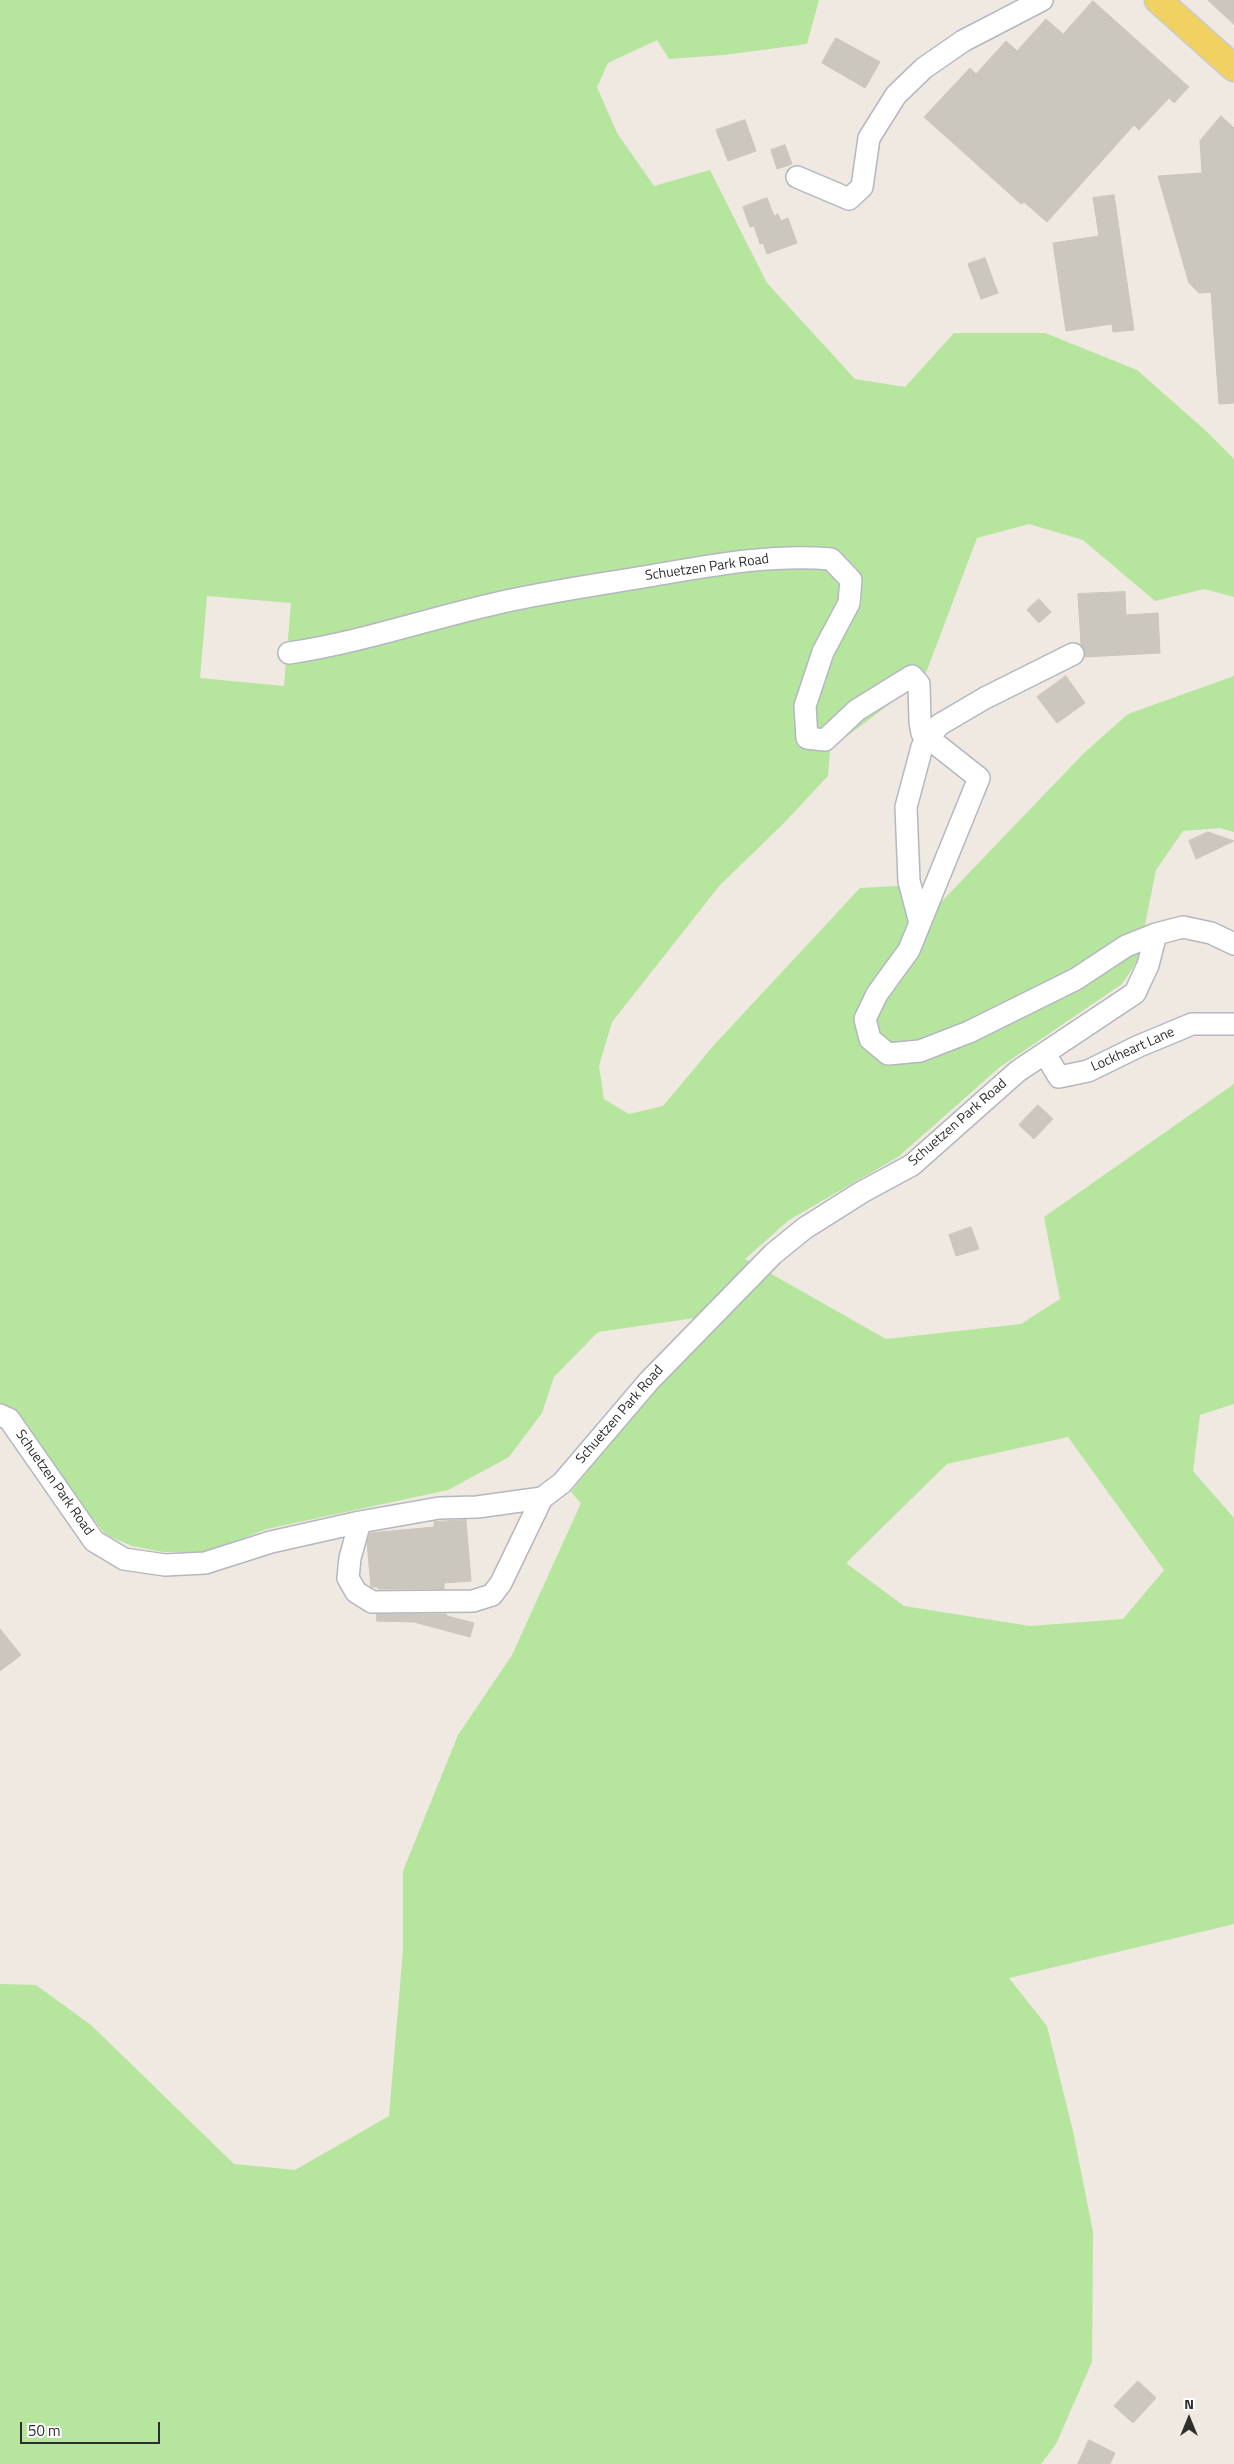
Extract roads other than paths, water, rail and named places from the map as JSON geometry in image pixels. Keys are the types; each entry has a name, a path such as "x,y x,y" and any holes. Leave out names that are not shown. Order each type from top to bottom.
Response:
{"main road":[{"path":"1158,0 1234,68"}],"street":[{"path":"797,177 849,200 862,187 869,138 896,95 924,68 963,41 1042,0"},
{"name":"Schuetzen Park Road","path":"289,654 340,645 498,603 566,590 741,560 799,556 831,559 851,580 849,603 823,652 804,706 807,738 825,740 858,710 912,676 920,684 920,722 922,733 927,739"},
{"path":"920,923 909,880 906,806 922,747 940,725 985,698 1073,654"},
{"path":"927,739 979,778 909,950 876,994 865,1020 870,1038 888,1054 920,1051 969,1032 1076,979 1126,946 1156,934 1183,927 1211,933 1234,944"},
{"name":"Schuetzen Park Road","path":"0,1415 9,1419 94,1541 124,1559 165,1565 205,1563 271,1542 360,1522 439,1508 477,1507 542,1498 562,1483 649,1381 773,1254 805,1228 862,1192 912,1165 1018,1071 1135,993 1148,965 1156,934"},
{"name":"Lockheart Lane","path":"1045,1054 1059,1077 1088,1071 1139,1046 1192,1024 1234,1024"},
{"path":"360,1522 350,1558 348,1578 356,1592 372,1602 474,1600 492,1595 501,1583 542,1498"}]}
